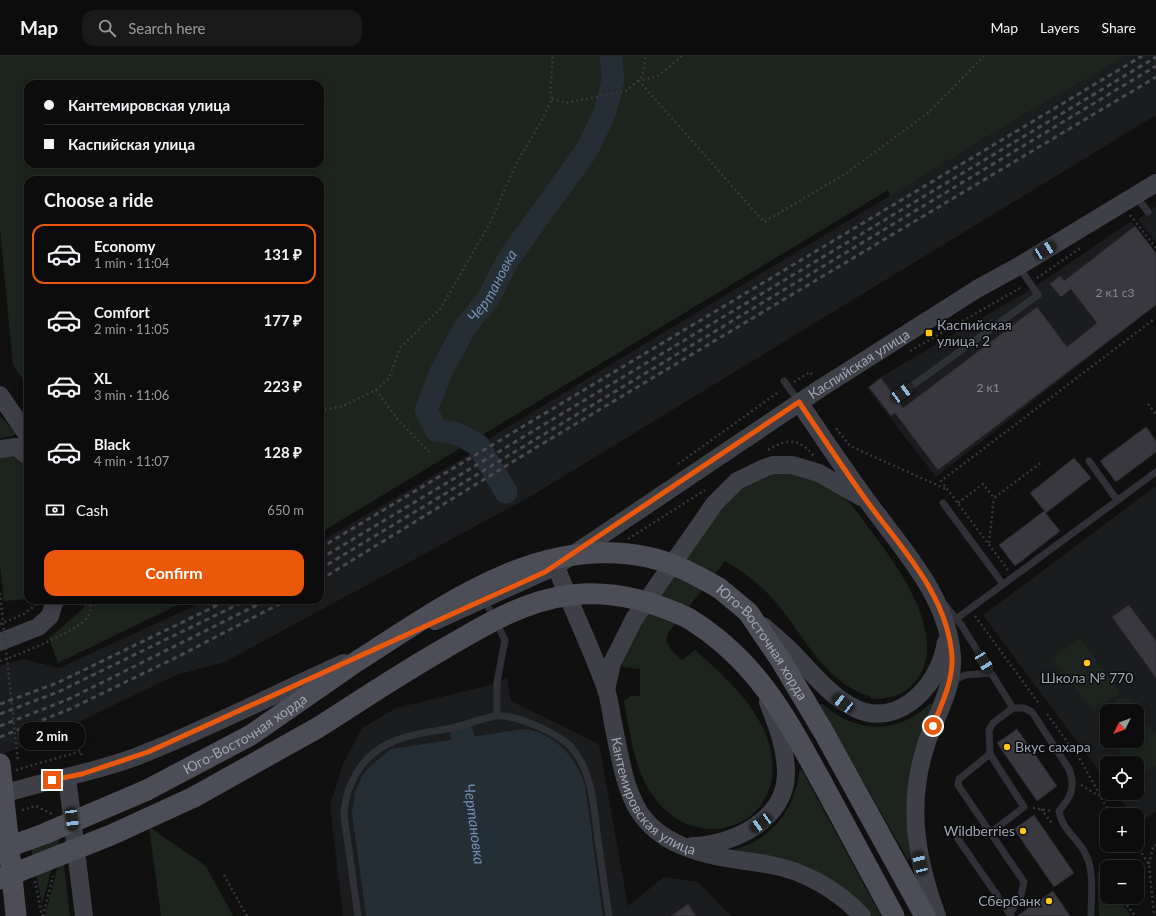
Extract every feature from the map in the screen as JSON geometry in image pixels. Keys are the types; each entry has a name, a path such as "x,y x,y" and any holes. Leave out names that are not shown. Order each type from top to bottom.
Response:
{"main road":[{"name":"Каспийская улица","path":"0,795 22,782 82,774 148,752 556,566 799,402 1156,175"},
{"name":"Каспийская улица","path":"985,284 1143,204 1156,183"},
{"path":"0,395 24,430"},
{"path":"799,402 865,499 929,585 952,625 950,682 921,760 916,796 915,828 918,853 937,916"},
{"path":"0,449 16,447 24,453"},
{"path":"606,690 612,663 634,619 715,503 736,482 773,465 792,465 819,473 865,499"},
{"name":"Юго-Восточная хорда","path":"4,844 114,805 194,767 251,735 344,669 467,593 526,567 547,560 582,554 627,553 667,563 691,572 719,588 748,612 780,659 823,731 925,916"},
{"name":"Кантемировская улица","path":"556,566 606,690 623,775 630,796 639,813 652,827 671,841 684,847 711,855 772,865 801,874 837,894 862,916"},
{"name":"Юго-Восточная хорда","path":"0,879 111,835 194,797 319,727 470,633 532,603 573,594 607,595 647,601 688,618 724,642 754,673 776,702 802,746 894,916"},
{"path":"0,642 38,627 50,616 54,604"},
{"path":"748,612 793,653 828,691 843,703 854,709 869,712 894,711 917,697 934,675 941,661 952,625"},
{"path":"684,847 718,843 752,829 770,813 783,788 786,774 786,758 780,732 754,673"},
{"path":"7,767 4,844 16,916"},
{"path":"67,777 84,916"}],"lane":[{"path":"902,393 1038,295 1019,266"},
{"path":"786,384 799,402"},
{"path":"1089,461 1117,500"},
{"path":"1013,708 991,673 952,625 1003,584 1156,472"},
{"path":"943,503 1003,584"},
{"path":"484,599 505,640 497,682 497,716"},
{"path":"950,682 965,675 991,673"},
{"path":"990,833 1024,808 990,754 990,730 993,723 1013,708 1024,708 1032,712 1069,769 1073,780 1073,791 1068,800 1055,809 1084,852 1090,865 1091,916"},
{"path":"358,916 344,815 347,794 352,781 362,764 388,743 415,735 469,725 497,716 518,719 555,735 570,746 581,760 591,792 609,916"},
{"path":"958,839 1011,915 1021,895 1024,882 958,785 959,779 990,754"}],"path":[{"path":"324,410 344,406 376,390 389,378 400,348 441,308 490,223 516,164 541,122 552,99 550,91 554,56"},
{"path":"639,81 645,69 646,56"},
{"path":"552,99 566,103 599,98 626,91 639,81 658,76 682,56"},
{"path":"639,81 764,222 845,174 928,113 984,56"},
{"path":"1124,219 1143,204"},
{"path":"1130,215 1156,248"},
{"path":"905,354 1030,283 1086,244"},
{"path":"1013,577 941,481 1153,320"},
{"path":"678,464 786,384 810,372"},
{"path":"376,390 398,421 429,452"},
{"path":"1148,404 1156,414"},
{"path":"834,431 837,429 850,446 949,491"},
{"path":"765,452 778,444 790,441 804,446 817,460"},
{"path":"994,498 1042,462"},
{"path":"958,503 983,484 994,498 989,544"},
{"path":"625,541 711,486"},
{"path":"0,593 22,782"},
{"path":"0,624 24,614 36,604"},
{"path":"0,661 37,646 82,623 89,615 90,604"},
{"path":"970,609 1081,761 1107,808"},
{"path":"7,767 81,752"},
{"path":"1073,780 1099,796"},
{"path":"1024,808 1042,810 1055,809"},
{"path":"22,809 23,817"},
{"path":"1042,810 1054,826"},
{"path":"1154,916 1149,864 1153,847 1156,845"},
{"path":"1141,852 1149,864"},
{"path":"42,916 54,872"},
{"path":"224,875 247,916"},
{"path":"1126,904 1135,916"}],"shaded area":[{"path":"0,56 1126,56 1045,102 890,196 888,190 324,531 324,176 24,176 24,381 13,365 0,229"},
{"path":"1121,56 1156,56 1156,115 533,495 225,662 176,675 54,734 0,755 0,666 23,659 59,668 198,604 324,604 324,540 477,450 485,441"},
{"path":"1156,206 1156,243 1138,219"},
{"path":"1131,221 1156,253 1156,305 936,477 867,388 879,378 1033,288"},
{"path":"0,416 16,433 12,436 0,438"},
{"path":"10,455 24,465 24,599 4,601 0,565 0,457"},
{"path":"797,471 829,487 845,498 859,514 894,563 917,604 924,625 927,645 925,665 911,687 895,696 883,699 871,699 871,697 855,690 841,681 829,671 818,659 773,599 747,575 725,561 668,633 666,641 672,651 682,660 695,650 729,681 749,704 764,730 769,744 772,772 767,795 754,812 736,824 716,829 693,826 672,815 653,796 641,775 631,738 624,701 631,696 640,696 640,669 622,667 623,657 631,634 730,495 767,473"},
{"name":"Школа № 770","path":"1156,486 1156,811 1144,820 1144,808 1127,808 1120,800 1144,800 1144,756 1100,756 1100,773 983,615"},
{"path":"84,604 180,604 58,663 49,638 84,608"},
{"path":"1080,638 1120,692 1104,704 1100,704 1100,707 1094,712 1053,658"},
{"path":"507,678 511,701 599,744 628,906 664,877 698,882 731,916 343,916 330,805 343,764 362,728 396,708 490,685"},
{"path":"1123,696 1128,698 1132,704 1112,704"},
{"path":"931,703 932,705 908,790 906,814 910,858 908,860 820,705 823,704 832,712 853,723 876,727 900,723 919,713"},
{"path":"1100,713 1100,725 1096,716"},
{"path":"1144,720 1156,736 1156,765 1144,773 1144,756 1123,756 1116,748 1144,748"},
{"path":"524,729 545,735 554,741 569,756 581,774 585,785 603,916 495,916 472,742 456,744 477,916 366,916 352,813 355,792 362,776 368,768 391,749"},
{"path":"799,770 802,770 881,916 872,916 862,906 733,850 746,846 759,839 770,831 779,821 787,810 793,797"},
{"path":"53,823 59,843 42,904 28,833"},
{"path":"149,827 206,866 233,916 161,916"},
{"path":"62,849 70,916 45,916"},
{"path":"1097,872 1100,876 1100,904 1122,904 1131,916 1099,916"}],"building":[{"path":"1135,226 1156,253 1156,305 938,470 895,413 891,416 869,387 881,378 903,408 1037,307 1067,347 1097,323 1071,289 1061,297 1050,284 1060,276 1064,281"},
{"path":"1146,427 1156,441 1156,452 1116,482 1100,461"},
{"path":"1074,458 1091,478 1046,513 1030,493"},
{"path":"1044,511 1060,531 1015,566 999,545"},
{"path":"1129,605 1156,641 1156,678 1112,617"},
{"path":"1017,729 1057,786 1037,801 997,743"},
{"path":"1034,815 1074,873 1054,887 1014,829"},
{"name":"Сбербанк","path":"1053,891 1070,916 1017,916"},
{"path":"688,904 696,916 671,916"}],"waterway":[{"name":"Чертановка","path":"506,492 478,445 458,434 436,430 426,410 441,372 465,327 488,299 509,258 587,150 605,112 613,80 611,56"},
{"name":"Чертановка","path":"462,733 486,916"}],"railway":[{"path":"324,546 1142,56"},
{"path":"324,557 1156,57"},
{"path":"324,567 1156,66"},
{"path":"324,578 527,453 1156,77"},
{"path":"0,704 57,683 220,604"},
{"path":"0,714 58,692 239,604"},
{"path":"0,726 69,699 259,604"},
{"path":"0,737 70,709 179,656 279,604"}],"place":[{"name":"Каспийская улица, 2","path":"929,333"},
{"name":"Школа № 770","path":"1087,663"},
{"name":"Вкус сахара","path":"1007,747"},
{"name":"Wildberries","path":"1023,831"},
{"name":"Сбербанк","path":"1049,901"}],"route":[{"path":"52,780 82,774 148,752 545,572 799,402 865,499 929,585 940,606 950,644 952,670 950,682 933,726"}]}
